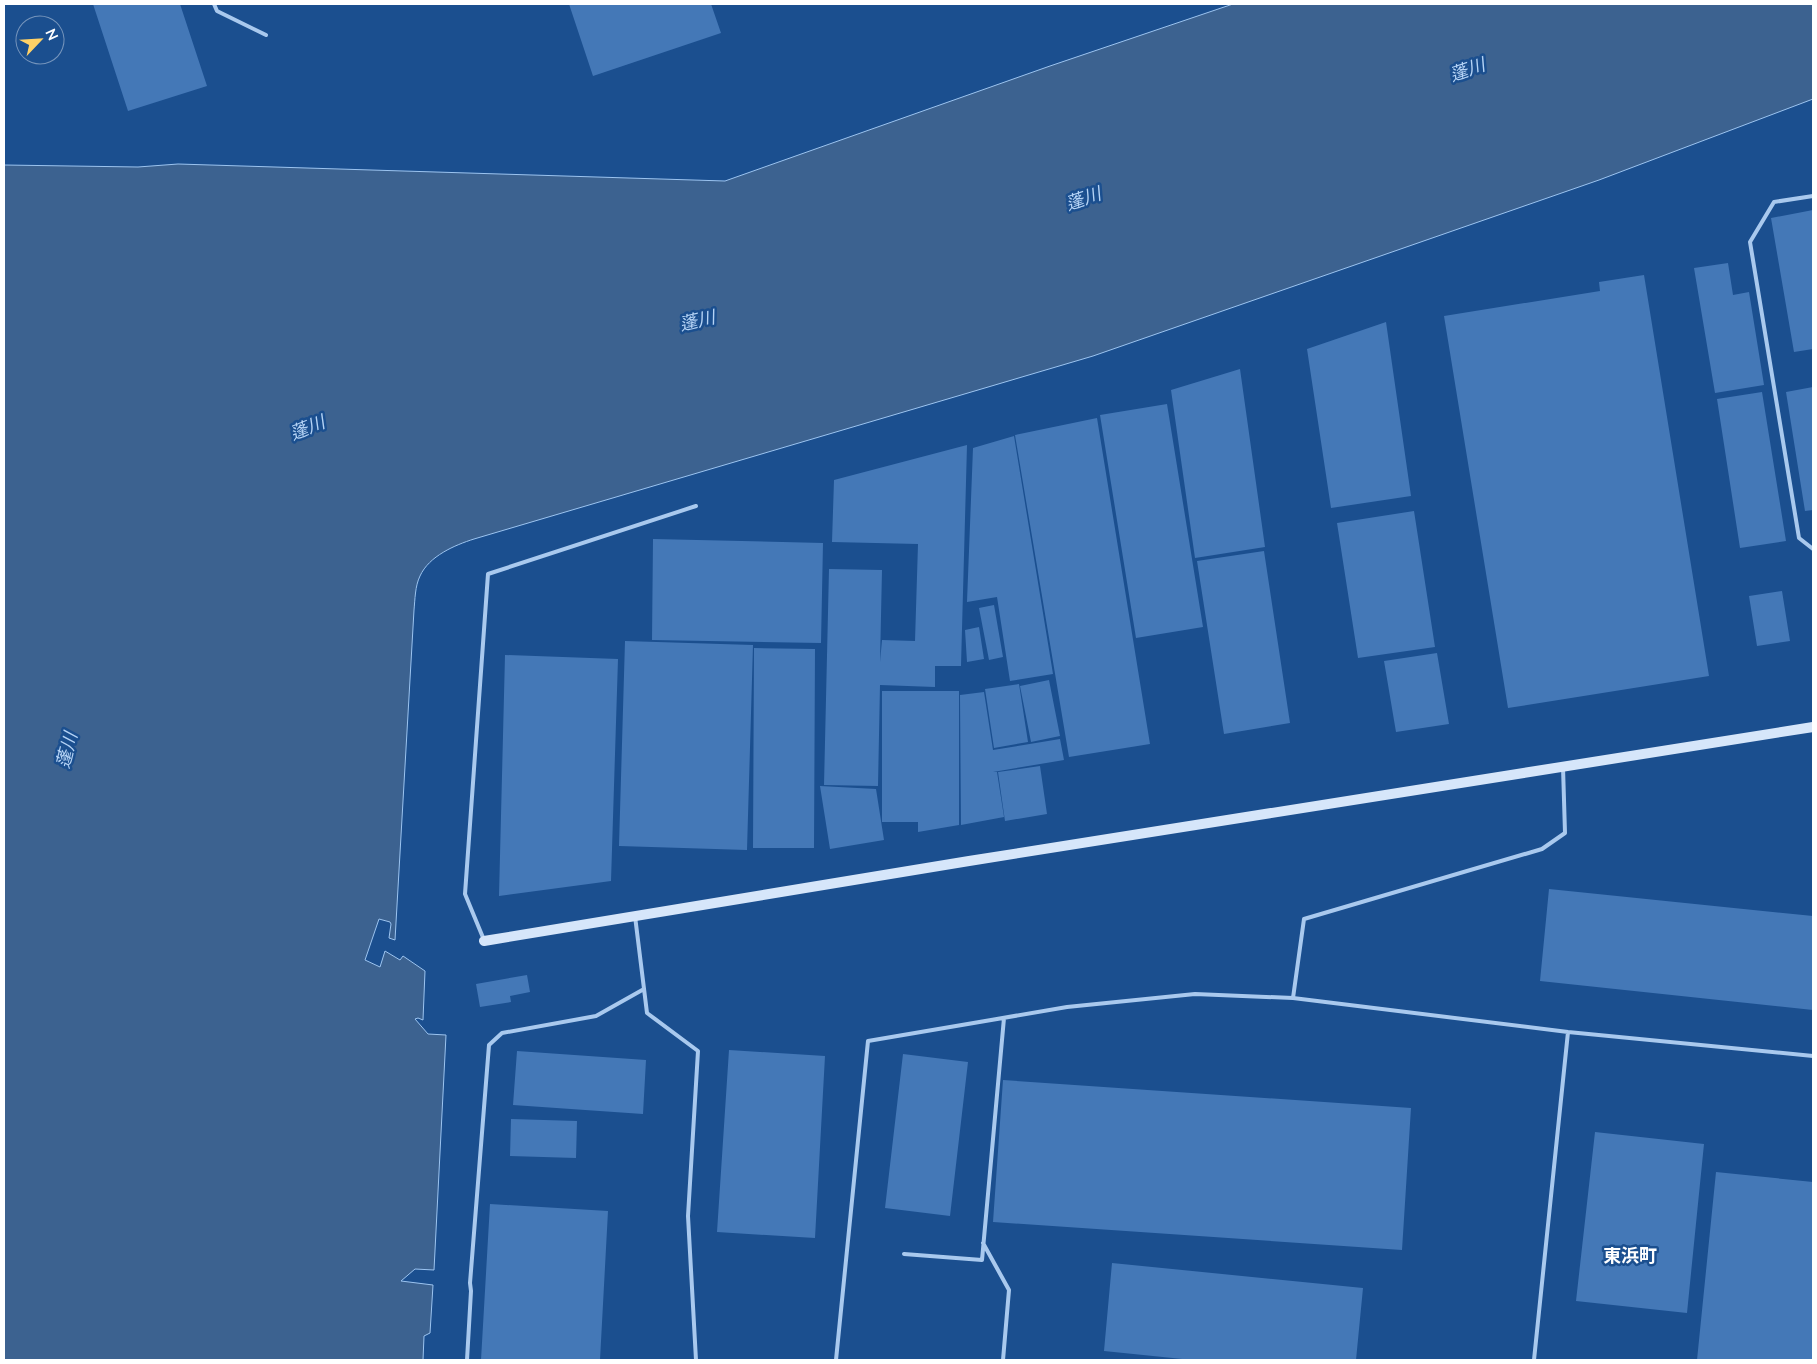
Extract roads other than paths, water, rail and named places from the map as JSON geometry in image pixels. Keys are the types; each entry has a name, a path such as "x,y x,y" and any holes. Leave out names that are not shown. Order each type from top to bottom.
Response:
{"street":[{"path":"484,941 1813,727"}],"lane":[{"path":"214,4 217,11 266,35"},
{"path":"1813,196 1774,202 1750,242 1798,538 1813,549"},
{"path":"484,941 465,894 488,574 696,506"},
{"path":"1293,998 1304,919 1542,849 1565,833 1562,767"},
{"path":"635,916 647,1013 698,1051 688,1216 696,1360"},
{"path":"467,1360 470,1283 489,1045 502,1033 596,1016 644,989"},
{"path":"836,1360 868,1041 1067,1007 1195,994 1293,998 1568,1032 1813,1056"},
{"path":"904,1254 982,1260 1004,1018"},
{"path":"1534,1360 1568,1032"},
{"path":"983,1243 1009,1290 1003,1360"}],"water":[{"name":"蓬川","path":"1233,4 1813,4 1813,99 1599,180 1093,356 474,539 443,552 424,569 417,584 395,940 389,938 390,922 379,919 365,960 380,967 385,951 400,960 403,956 425,971 423,1020 415,1019 428,1034 446,1035 434,1270 415,1269 401,1281 433,1285 430,1333 424,1336 423,1360 4,1360 4,165 138,167 178,164 725,181 1050,66"}],"district":[{"name":"東浜町","path":"1630,1255"}]}
